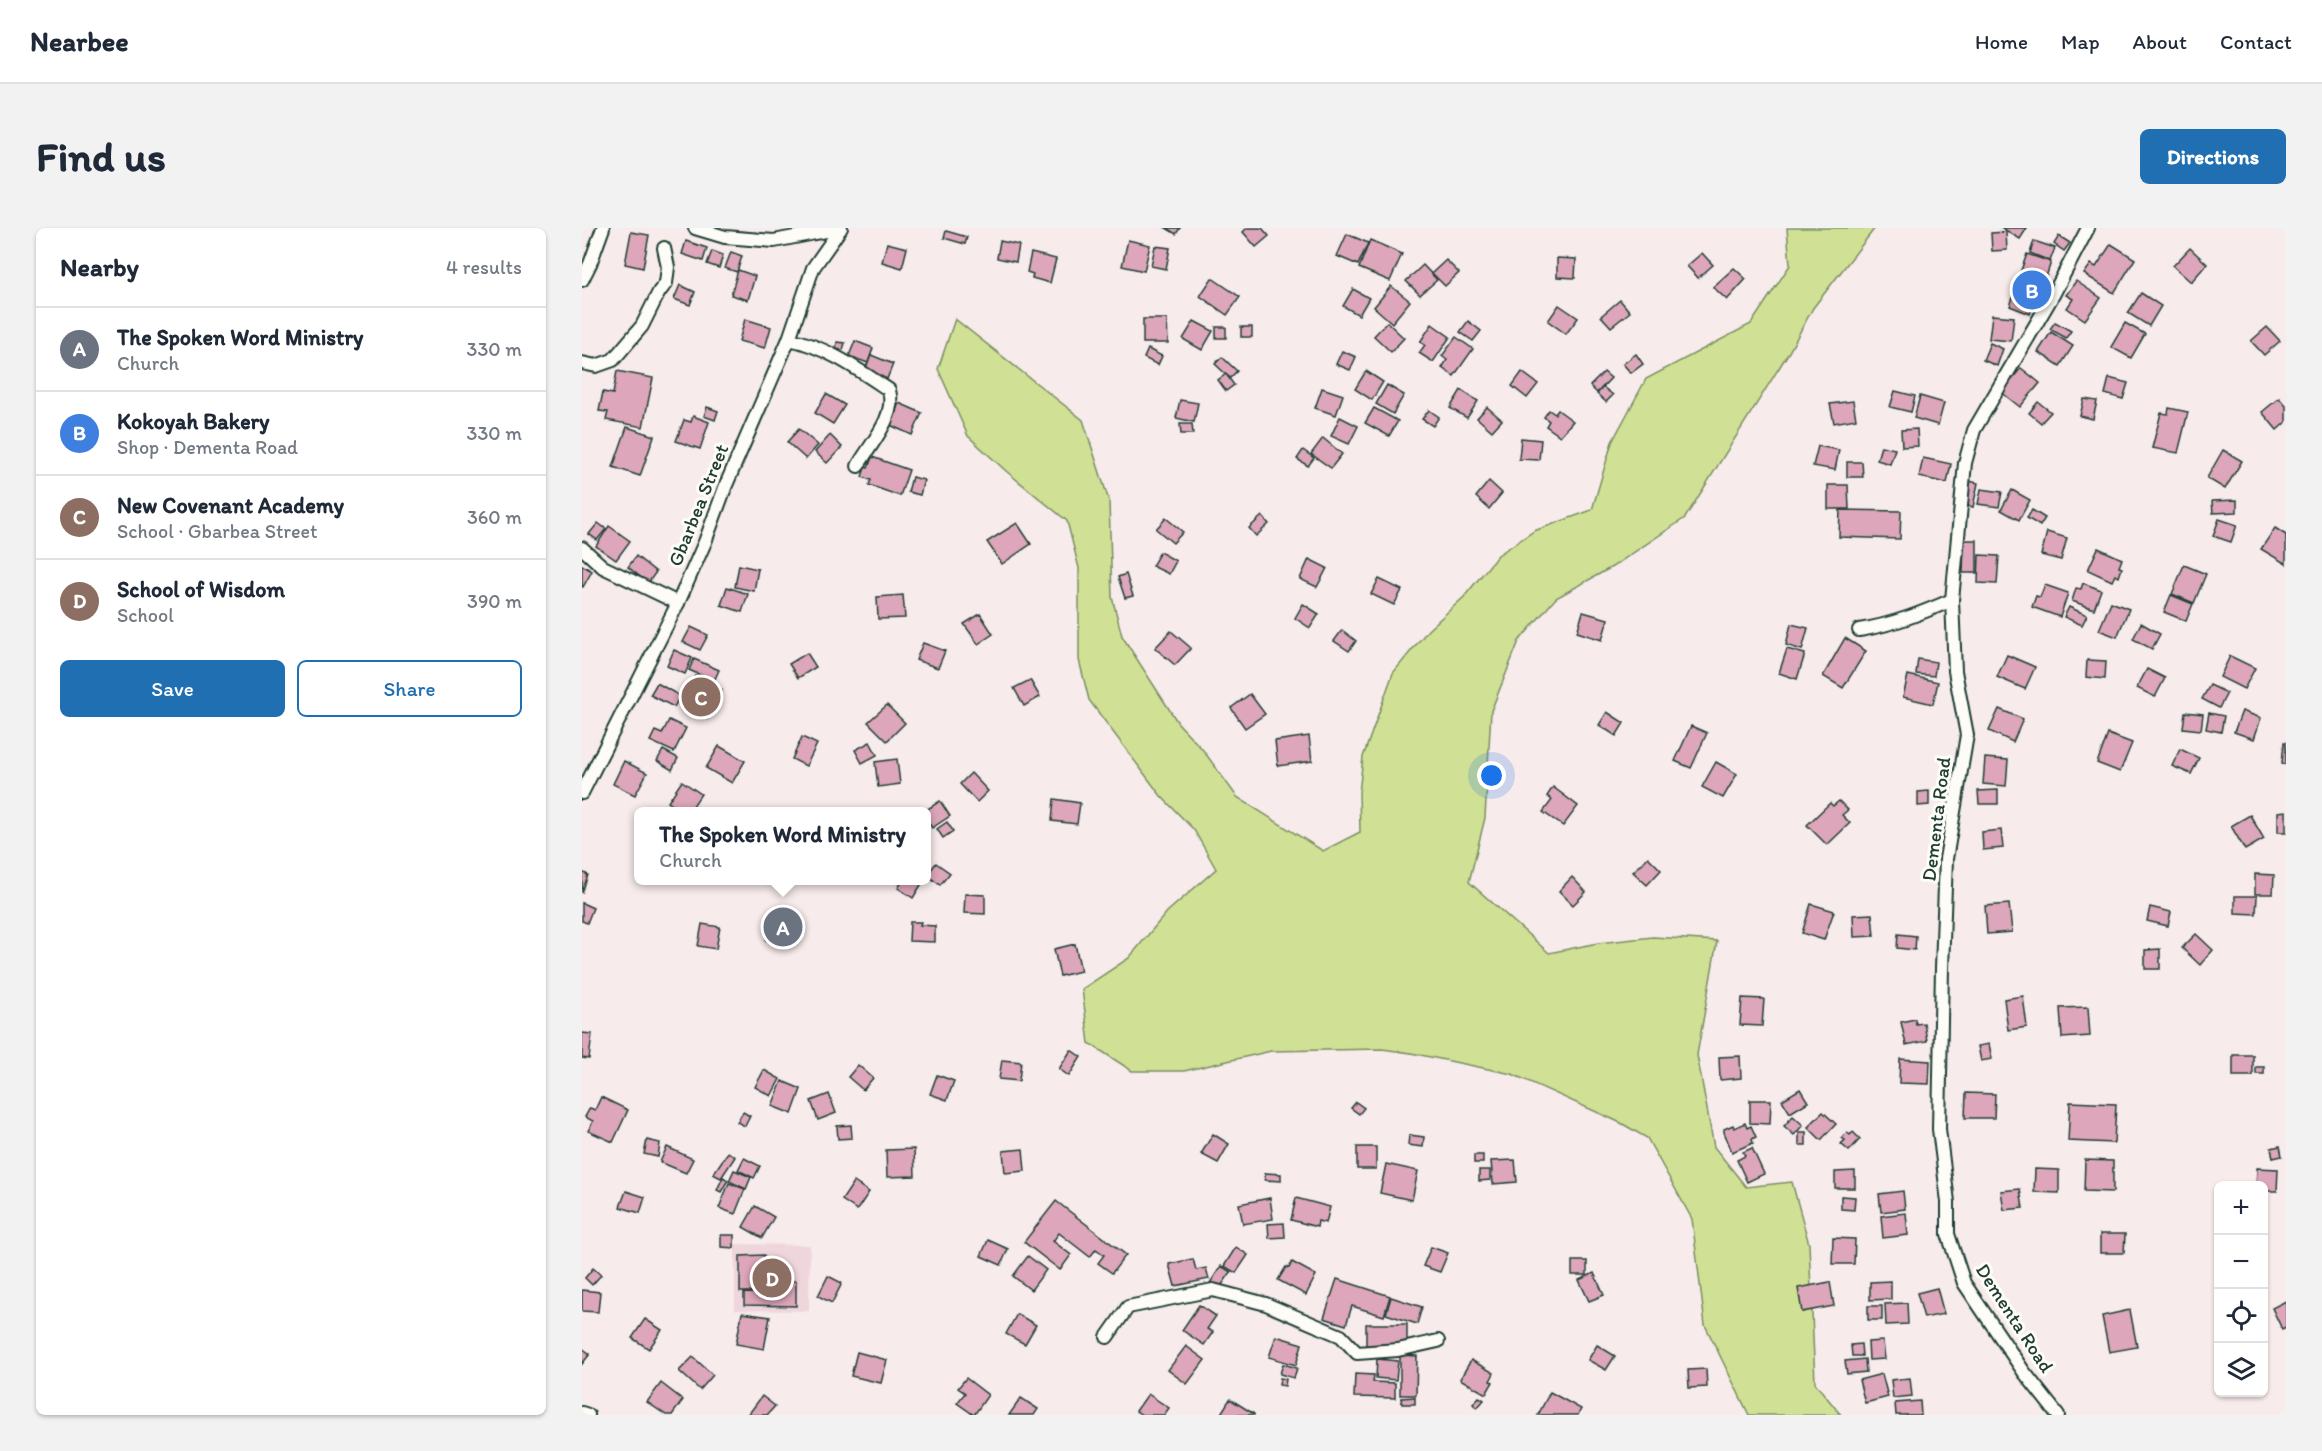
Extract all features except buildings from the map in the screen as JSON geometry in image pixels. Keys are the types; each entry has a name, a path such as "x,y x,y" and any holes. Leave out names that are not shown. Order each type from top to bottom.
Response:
{"street":[{"path":"582,280 603,228"},
{"name":"Gbarbea Street","path":"695,228 725,237 774,241 841,228"},
{"name":"Gbarbea Street","path":"582,793 678,603 705,542 726,485 789,339 813,268 841,228"},
{"name":"Dementa Road","path":"2058,1415 2024,1372 1964,1283 1948,1234 1948,1202 1939,1129 1942,968 1946,914 1946,859 1967,735 1954,671 1952,600 1965,464 1974,430 2053,295 2088,228"},
{"path":"582,363 596,366 613,360 642,326 666,283 668,267 664,248"},
{"path":"789,339 808,343 849,364 889,390 892,400 886,416 876,440 858,466"},
{"path":"582,548 603,567 678,603"},
{"path":"1859,630 1923,613 1952,600"},
{"path":"1107,1337 1128,1307 1213,1290 1266,1304 1341,1336 1357,1353 1398,1350 1438,1341"},
{"path":"582,1413 588,1415"}],"shaded area":[{"path":"735,1244 810,1245 809,1311 735,1310"}],"green space":[{"path":"1787,228 1875,228 1813,308 1789,352 1685,518 1612,567 1556,598 1519,641 1491,711 1485,818 1469,882 1549,953 1598,943 1653,937 1717,941 1697,1055 1714,1147 1746,1187 1792,1182 1809,1244 1815,1383 1841,1415 1749,1415 1705,1325 1692,1219 1647,1138 1621,1123 1512,1074 1411,1053 1382,1049 1271,1051 1184,1071 1132,1071 1089,1043 1082,989 1129,958 1167,912 1216,869 1194,830 1161,796 1089,700 1079,660 1079,568 1067,521 1006,471 968,436 938,369 955,319 1083,420 1109,501 1112,597 1122,636 1178,723 1203,750 1237,797 1323,851 1360,832 1359,793 1363,757 1393,673 1428,630 1464,597 1498,555 1534,531 1592,510 1612,442 1646,379 1751,324 1790,265"}],"place":[{"name":"Kokoyah Bakery","path":"2032,290"},
{"name":"New Covenant Academy","path":"701,697"},
{"name":"The Spoken Word Ministry","path":"783,927"},
{"name":"School of Wisdom","path":"772,1278"}]}
